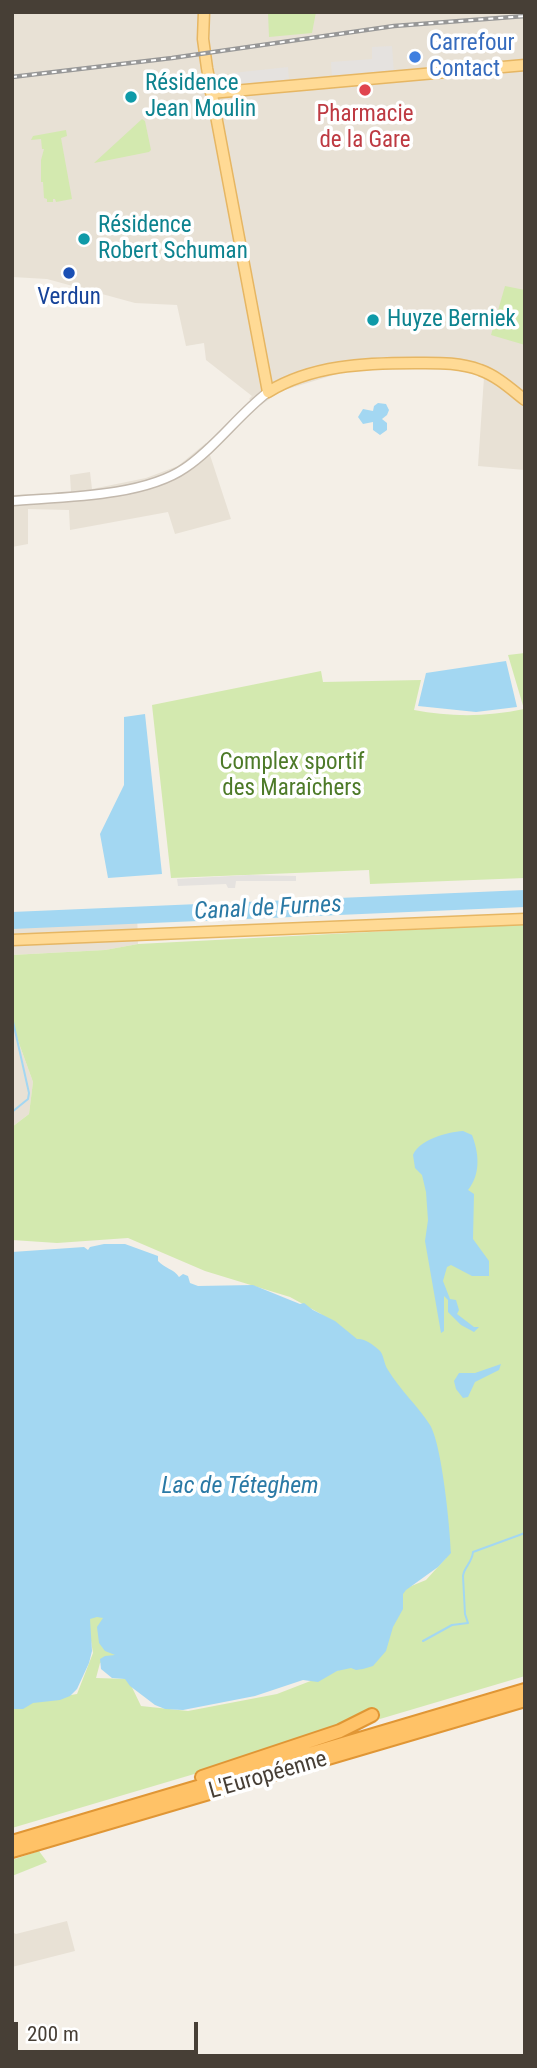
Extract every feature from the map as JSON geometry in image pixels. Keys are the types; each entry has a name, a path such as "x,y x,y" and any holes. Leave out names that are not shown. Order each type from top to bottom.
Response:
{"highway":[{"name":"L'Européenne","path":"12,1842 525,1690"},
{"name":"L'Européenne","path":"12,1852 525,1700"},
{"path":"66,1826 340,1731 372,1715"}],"main road":[{"path":"204,12 204,49 211,93 268,392 289,382 332,369 373,363 462,365 484,371 525,400"},
{"path":"211,93 525,65"},
{"path":"12,940 525,919"}],"street":[{"path":"12,501 82,496 138,486 171,476 195,460 268,392"}],"shaded area":[{"path":"12,12 525,12 525,470 478,466 484,377 448,368 389,367 350,370 281,391 258,407 249,399 252,396 206,360 204,343 186,346 177,305 135,303 47,279 12,277"},
{"path":"392,46 394,73 332,78 331,62 372,59 372,47"},
{"path":"288,67 289,79 233,85 232,73"},
{"path":"206,443 231,519 175,534 168,512 70,530 69,510 28,509 28,544 12,547 12,495 71,492 70,475 90,472 92,489 146,478 178,466"},
{"path":"249,875 296,876 296,881 236,881 235,888 228,888 226,884 178,886 177,879"},
{"path":"137,911 138,944 105,950 12,955 12,917"},
{"path":"12,1024 33,1082 29,1114 12,1127"},
{"path":"67,1921 75,1951 12,1967 12,1932 16,1934"}],"green space":[{"path":"268,12 316,12 312,33 269,37"},
{"path":"142,119 145,121 151,150 149,152 94,163"},
{"path":"66,130 67,136 61,138 72,199 56,202 53,199 53,202 47,202 41,182 44,149 41,139 31,140 33,136"},
{"path":"505,286 525,290 525,345 491,335"},
{"name":"Complex sportif des Maraîchers","path":"525,653 525,878 370,884 369,870 171,878 152,705 321,671 323,682 421,680 414,710 441,714 496,714 524,709 508,655"},
{"path":"525,924 525,1676 12,1828 12,1705 77,1694 93,1653 89,1612 120,1608 125,1654 100,1663 96,1678 128,1679 141,1706 188,1711 277,1694 344,1668 375,1663 404,1589 426,1580 446,1558 445,1531 321,1314 290,1297 205,1271 128,1238 57,1243 12,1240 12,1127 29,1114 33,1082 12,1024 12,955 105,950 138,944"},
{"path":"39,1851 47,1862 12,1876 12,1860"}],"water":[{"path":"378,403 386,404 389,410 382,419 387,423 387,430 380,435 373,430 373,422 363,424 358,417 363,409 373,411"},
{"path":"506,661 517,707 476,712 418,706 426,673"},
{"path":"145,714 162,874 108,878 100,834 124,785 124,717"},
{"name":"Canal de Furnes","path":"525,890 525,907 12,929 12,912"},
{"path":"463,1131 472,1135 476,1149 477,1170 468,1190 474,1194 473,1239 489,1261 489,1276 472,1276 451,1265 447,1267 443,1281 450,1299 456,1300 459,1310 457,1314 474,1327 479,1327 474,1332 461,1325 448,1312 448,1300 444,1296 444,1331 441,1333 425,1241 428,1220 426,1192 422,1175 415,1168 413,1155 427,1141"},
{"name":"Lac de Téteghem","path":"125,1244 158,1256 160,1263 179,1277 183,1274 188,1276 190,1283 198,1286 253,1285 300,1304 304,1303 335,1321 357,1339 372,1344 379,1350 393,1377 430,1425 442,1467 451,1553 438,1567 403,1594 403,1609 393,1627 386,1651 373,1666 337,1671 318,1682 303,1680 255,1696 183,1710 165,1709 155,1705 125,1679 112,1678 101,1669 100,1659 115,1655 105,1651 99,1643 97,1627 103,1618 97,1617 90,1619 92,1651 77,1689 60,1700 12,1709 12,1252 84,1247 88,1250 90,1247"},
{"path":"501,1364 499,1370 475,1382 468,1397 463,1398 456,1389 454,1381 459,1373 475,1373"}],"waterway":[{"path":"12,1017 29,1093 28,1099 12,1112"},
{"path":"423,1641 452,1625 468,1623 463,1576 473,1552 525,1533"}],"railway":[{"path":"12,77 172,58 394,26 525,16"}],"place":[{"name":"Carrefour Contact","path":"415,57"},
{"name":"Pharmacie de la Gare","path":"365,90"},
{"name":"Résidence Jean Moulin","path":"131,97"},
{"name":"Résidence Robert Schuman","path":"84,239"},
{"name":"Verdun","path":"69,273"},
{"name":"Huyze Berniek","path":"373,320"}]}
